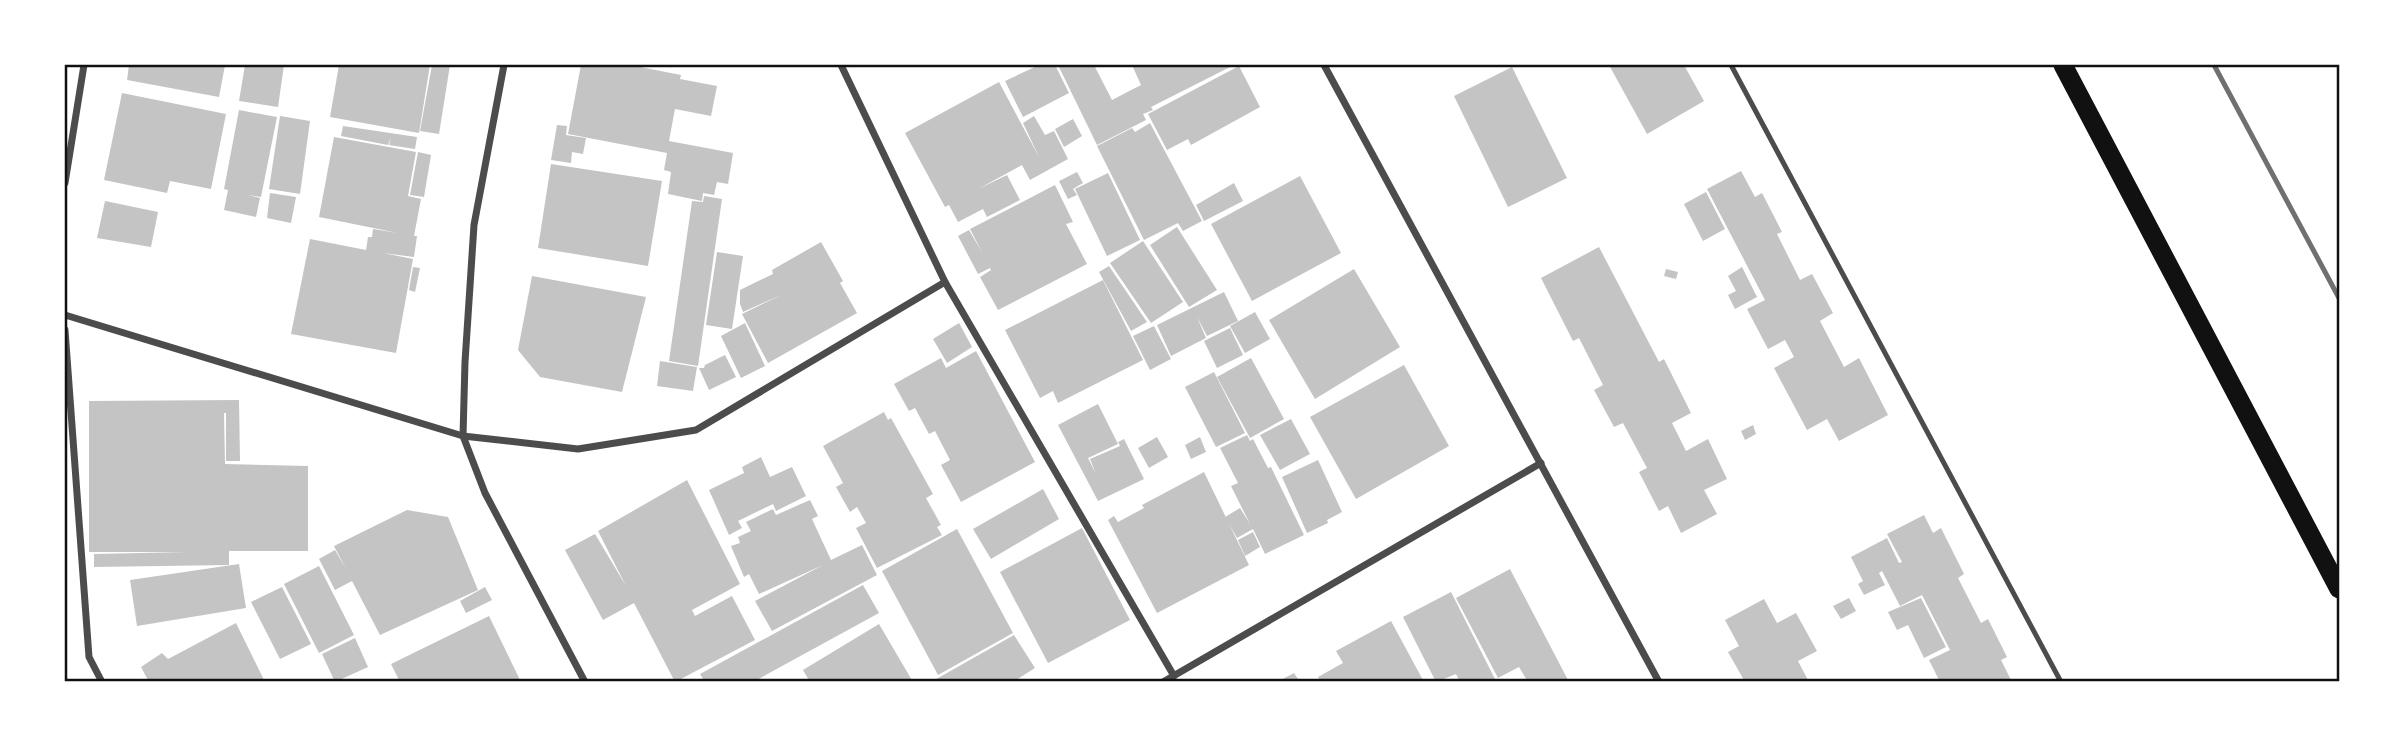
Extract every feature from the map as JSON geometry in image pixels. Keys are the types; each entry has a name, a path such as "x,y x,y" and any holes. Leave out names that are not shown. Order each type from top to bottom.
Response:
{"highway":[{"path":"2063,65 2339,589"}],"street":[{"path":"65,183 84,65"},
{"path":"503,65 474,225 463,436 485,493 585,682"},
{"path":"841,65 945,282 1174,676"},
{"path":"1324,65 1659,682"},
{"path":"65,315 463,436 578,449 696,430 945,282"},
{"path":"65,331 89,657 102,682"},
{"path":"1163,682 1541,463"}],"lane":[{"path":"1731,65 2061,682"}],"building":[{"path":"129,65 225,65 219,97 127,80"},
{"path":"245,65 284,65 278,107 239,101"},
{"path":"339,65 430,65 419,133 330,117"},
{"path":"432,65 450,65 439,134 420,131"},
{"path":"581,65 630,65 681,75 680,79 717,86 711,116 675,109 669,141 733,153 728,184 717,182 714,195 703,193 702,201 668,194 671,172 664,170 667,153 568,134"},
{"path":"1039,65 1055,65 1069,93 1023,117 1005,81"},
{"path":"1058,65 1094,65 1112,100 1141,85 1132,65 1234,65 1151,107 1153,110 1143,114 1146,120 1097,145"},
{"path":"1609,65 1684,65 1704,101 1647,134"},
{"path":"1239,66 1260,107 1191,145 1188,139 1167,150 1148,114"},
{"path":"1512,67 1567,178 1508,207 1454,96"},
{"path":"999,82 1039,157 1023,123 1034,116 1045,135 1054,131 1068,159 1030,180 1022,165 978,189 1007,175 1020,200 987,217 983,209 958,222 949,205 945,207 905,133"},
{"path":"122,93 226,114 211,189 170,181 167,193 104,180"},
{"path":"239,110 277,117 261,197 248,195 260,198 256,217 224,210 228,190 224,189"},
{"path":"280,116 310,121 300,194 269,189"},
{"path":"1073,119 1082,136 1064,147 1055,129"},
{"path":"1150,123 1202,221 1183,231 1178,223 1144,240 1097,146 1132,128 1135,132"},
{"path":"557,125 567,126 566,135 586,138 583,154 572,152 571,163 551,160"},
{"path":"343,126 417,137 415,149 389,145 391,137 388,145 341,136"},
{"path":"334,137 416,152 408,196 421,199 414,236 417,236 414,257 383,253 413,259 396,353 291,334 310,239 366,250 368,237 372,237 373,229 398,233 319,217"},
{"path":"418,152 431,155 424,197 410,195"},
{"path":"551,164 662,181 648,266 538,248"},
{"path":"1741,171 1755,197 1762,193 1782,232 1777,234 1800,280 1812,274 1833,313 1820,321 1844,367 1859,358 1888,415 1839,441 1827,419 1807,430 1774,368 1794,357 1785,340 1768,349 1747,309 1765,300 1707,189"},
{"path":"1077,172 1083,183 1073,189 1077,195 1068,199 1059,181"},
{"path":"1108,173 1140,240 1107,256 1075,189"},
{"path":"1300,176 1341,253 1252,301 1211,224"},
{"path":"1234,183 1243,201 1204,221 1196,205"},
{"path":"1055,185 1073,222 1066,224 1087,264 998,310 980,277 991,270 990,268 978,274 958,236 969,230 982,252 970,229"},
{"path":"1706,192 1725,229 1703,241 1684,204"},
{"path":"270,193 296,197 291,223 267,218"},
{"path":"704,196 722,199 698,366 669,361 692,201 703,202"},
{"path":"105,201 158,212 151,247 97,238"},
{"path":"1177,227 1217,290 1189,307 1150,245"},
{"path":"1143,241 1183,302 1151,323 1110,263"},
{"path":"821,242 857,313 768,363 742,314 783,294 743,312 740,290 773,274 772,270"},
{"path":"1599,247 1659,362 1664,359 1691,413 1672,423 1686,451 1708,439 1727,479 1704,490 1717,514 1681,533 1668,506 1659,511 1639,472 1647,468 1623,423 1614,427 1594,390 1603,385 1579,338 1573,341 1541,278"},
{"path":"717,252 743,256 732,329 706,325"},
{"path":"1109,266 1147,322 1131,331 1099,272"},
{"path":"413,267 420,268 415,292 409,290"},
{"path":"1742,267 1757,297 1735,309 1728,295 1736,291 1728,276"},
{"path":"1354,269 1400,347 1315,399 1269,320"},
{"path":"1666,269 1678,272 1676,279 1664,276"},
{"path":"532,276 646,297 622,392 540,377 518,350"},
{"path":"1103,280 1143,360 1058,403 1053,391 1040,398 1005,330"},
{"path":"1224,292 1238,321 1207,336 1197,317 1206,338 1171,356 1157,325"},
{"path":"1255,312 1270,339 1245,353 1230,326"},
{"path":"745,323 765,366 741,378 721,336"},
{"path":"959,323 972,347 947,363 933,339"},
{"path":"1154,326 1171,359 1150,370 1133,336"},
{"path":"1230,328 1243,355 1217,368 1204,341"},
{"path":"976,351 1035,462 961,502 941,465 950,460 935,431 929,434 915,408 909,411 894,384 941,358 946,368"},
{"path":"725,355 736,377 709,390 699,368 704,368"},
{"path":"1251,358 1284,419 1250,438 1217,377"},
{"path":"660,361 697,367 693,391 657,386"},
{"path":"1404,365 1449,446 1356,499 1310,417"},
{"path":"1214,372 1245,433 1216,447 1185,387"},
{"path":"239,400 240,461 226,461 224,413 225,464 308,466 308,551 229,551 229,565 94,567 94,554 187,552 89,552 89,401"},
{"path":"1098,404 1118,444 1088,458 1096,474 1090,459 1120,446 1118,442 1124,439 1144,479 1098,501 1058,425"},
{"path":"884,412 888,420 891,418 933,494 926,498 941,525 937,527 942,535 877,568 856,528 866,523 857,507 850,512 836,487 843,483 823,446"},
{"path":"1291,419 1310,454 1280,470 1260,435"},
{"path":"1753,425 1756,434 1745,440 1741,431"},
{"path":"1247,435 1250,441 1253,439 1268,468 1271,467 1304,535 1265,554 1253,529 1237,538 1225,517 1240,508 1250,524 1231,486 1238,483 1220,448"},
{"path":"1157,437 1168,457 1149,468 1138,448"},
{"path":"1200,437 1206,452 1191,459 1185,445"},
{"path":"761,457 770,477 792,467 806,496 776,511 773,504 738,521 742,528 729,535 709,490 744,473 742,467"},
{"path":"1318,460 1342,512 1327,520 1328,523 1307,533 1282,477"},
{"path":"1204,472 1249,565 1157,613 1108,520 1114,516 1118,522 1144,508 1142,505"},
{"path":"687,480 740,584 692,610 695,616 732,596 755,640 675,682 634,603 603,620 565,550 595,534 626,586 598,531"},
{"path":"1043,489 1059,519 991,559 973,529"},
{"path":"810,500 818,516 812,519 831,560 862,545 877,575 772,631 755,601 823,565 759,594 749,574 744,577 731,546 740,543 738,537 751,531 746,522 773,509 776,515"},
{"path":"407,510 448,517 478,590 380,635 352,581 335,590 319,559 335,550 346,569 334,546"},
{"path":"1924,515 1933,533 1941,528 1964,574 1958,578 1981,623 1988,619 2007,657 2001,660 2012,682 1940,682 1929,660 1950,650 1922,595 1900,606 1882,571 1879,573 1885,585 1864,595 1858,584 1863,581 1851,557 1887,538 1899,563 1902,562 1887,534"},
{"path":"1082,528 1130,620 1048,663 1000,572"},
{"path":"957,529 1013,633 938,675 882,571"},
{"path":"1253,532 1260,547 1245,556 1238,540"},
{"path":"239,564 246,608 137,626 130,580"},
{"path":"319,566 354,635 319,653 284,584"},
{"path":"1510,569 1569,682 1528,682 1519,667 1498,678 1456,598"},
{"path":"863,585 879,613 753,682 705,682 700,674"},
{"path":"282,587 311,644 280,659 251,602"},
{"path":"485,587 492,600 466,613 460,601"},
{"path":"1451,592 1496,681 1494,682 1460,682 1456,674 1436,682 1403,617"},
{"path":"1849,598 1856,611 1841,619 1833,606"},
{"path":"1921,598 1946,647 1924,658 1908,625 1897,630 1888,612"},
{"path":"1764,599 1777,623 1796,613 1817,651 1798,661 1809,682 1745,682 1728,652 1739,646 1725,620"},
{"path":"489,616 521,682 400,682 391,664"},
{"path":"1391,621 1424,682 1321,682 1318,677 1343,663 1336,651"},
{"path":"236,623 265,682 149,682 141,667 162,653 168,659"},
{"path":"879,624 913,682 810,682 803,670"},
{"path":"1014,635 1035,668 1013,682 931,682"},
{"path":"355,638 368,667 335,682 322,654"},
{"path":"1294,673 1300,682 1277,682"}],"railway":[{"path":"2214,65 2339,298"}]}
